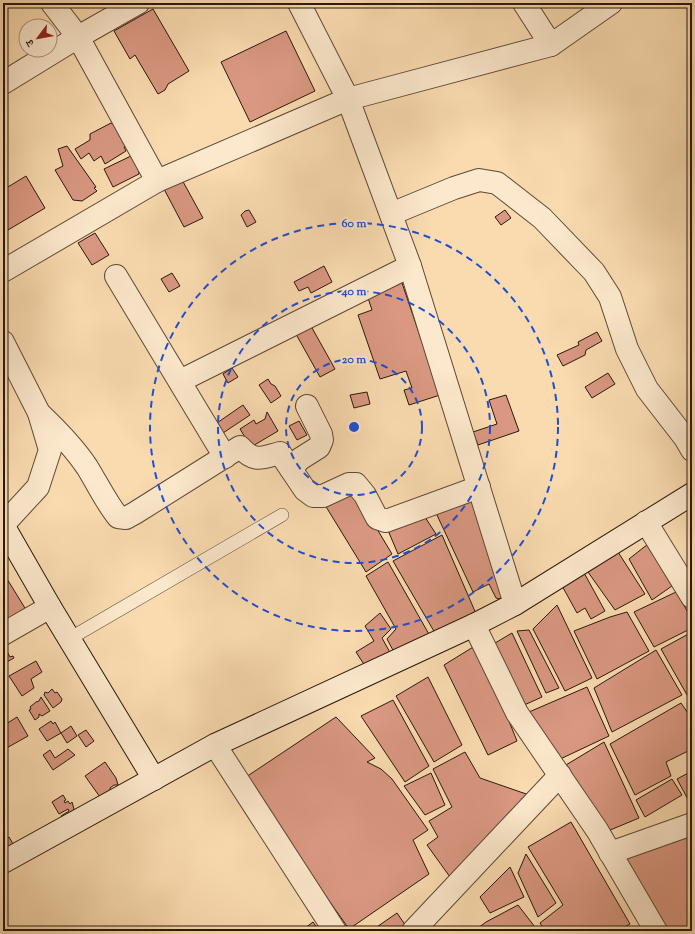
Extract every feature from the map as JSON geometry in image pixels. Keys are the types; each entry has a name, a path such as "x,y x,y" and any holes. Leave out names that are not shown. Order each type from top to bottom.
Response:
{"street":[{"path":"52,3 78,37 157,181"},
{"path":"3,83 78,37 138,3"},
{"path":"299,3 348,99 410,266 515,604"},
{"path":"524,3 551,45"},
{"path":"3,271 157,181 348,99 551,45 611,3"},
{"path":"391,214 454,188 479,180 497,183 542,218 594,272 610,297 627,349 647,389 692,450"},
{"path":"180,381 410,266"},
{"path":"116,276 225,457"},
{"path":"3,342 39,413 50,450 38,487 3,525 69,639 154,779"},
{"path":"291,469 300,458 319,446 322,440 321,434 307,406"},
{"path":"39,413 66,439 86,466 118,517 126,518 135,513 240,447 248,456 257,459 280,453 305,490 313,496 323,496 348,484 356,484 365,495 377,518 386,521 479,487"},
{"path":"3,862 215,745 474,625 515,604 692,494"},
{"path":"646,522 692,597"},
{"path":"3,634 50,607"},
{"path":"474,625 517,713 597,830 656,931"},
{"path":"215,745 335,931"},
{"path":"413,931 560,775"},
{"path":"610,853 692,824"}],"lane":[{"path":"69,639 282,515"}],"building":[{"path":"153,9 189,71 168,84 165,90 158,94 135,55 130,59 114,31"},
{"path":"286,31 315,91 250,122 221,62"},
{"path":"111,123 115,125 129,144 124,147 126,151 105,164 101,156 94,161 89,153 81,159 75,149 90,140 90,134"},
{"path":"67,146 96,187 94,188 97,191 82,201 73,200 55,170 63,166 58,149"},
{"path":"131,156 138,162 139,174 113,187 104,169"},
{"path":"26,176 45,208 3,233 3,190"},
{"path":"181,178 203,218 184,227 164,189"},
{"path":"249,210 256,222 247,227 241,215 245,211"},
{"path":"505,210 511,218 501,225 495,217"},
{"path":"95,233 109,255 92,265 78,243"},
{"path":"324,266 332,282 311,293 308,287 299,291 294,282"},
{"path":"172,273 180,286 169,292 161,279"},
{"path":"400,277 440,395 409,405 404,390 412,388 406,371 380,379 358,315 372,310 365,289"},
{"path":"307,319 335,369 320,377 292,327"},
{"path":"597,332 602,341 586,350 585,355 563,366 557,355 579,345 578,342"},
{"path":"232,368 238,377 228,383 223,374"},
{"path":"608,373 615,384 592,398 585,387"},
{"path":"268,379 271,384 275,386 281,396 271,403 259,385"},
{"path":"367,392 370,404 354,408 350,395"},
{"path":"506,395 519,431 478,445 473,432 497,424 489,400"},
{"path":"243,405 250,415 220,435 214,425"},
{"path":"267,412 278,431 251,447 240,429 254,420 256,424 265,419"},
{"path":"299,421 307,435 297,440 289,426"},
{"path":"353,489 392,554 366,572 325,505"},
{"path":"472,497 508,601 496,598 489,584 473,592 436,513"},
{"path":"423,514 436,534 398,554 387,528"},
{"path":"442,535 477,616 435,633 393,561"},
{"path":"648,544 672,586 652,600 629,559"},
{"path":"618,552 645,594 615,610 588,572"},
{"path":"388,562 430,636 395,654 387,639 396,629 366,576"},
{"path":"583,571 605,611 591,619 585,608 577,613 561,584"},
{"path":"4,574 28,613 3,628 3,575"},
{"path":"676,592 692,619 692,628 654,647 634,612"},
{"path":"557,605 592,678 565,691 533,629"},
{"path":"627,612 649,651 597,679 574,631"},
{"path":"380,613 391,629 382,638 392,656 367,669 356,652 374,641 365,626"},
{"path":"529,630 559,688 546,693 517,631"},
{"path":"692,632 692,702 691,702 661,649"},
{"path":"512,633 542,697 522,706 490,646"},
{"path":"3,644 10,657 13,656 14,658 3,664"},
{"path":"478,644 517,741 488,755 444,665"},
{"path":"656,650 682,695 612,732 594,688"},
{"path":"36,661 42,672 31,679 34,688 22,696 9,676"},
{"path":"428,677 462,745 434,762 396,696"},
{"path":"587,687 609,736 556,761 529,712"},
{"path":"52,689 55,693 57,692 62,699 61,702 53,708 44,695 45,692 48,693"},
{"path":"41,697 50,711 42,716 39,714 39,717 35,720 29,710 31,709 30,707 39,701"},
{"path":"393,700 429,766 405,782 361,716"},
{"path":"681,703 692,719 692,749 666,762 671,776 635,795 610,744"},
{"path":"17,717 28,736 3,750 3,726"},
{"path":"336,717 375,758 367,762 381,769 392,779 428,830 413,840 429,874 349,929 243,779"},
{"path":"51,721 53,724 55,722 61,733 47,741 39,729"},
{"path":"71,726 77,736 67,743 61,733"},
{"path":"86,730 94,741 86,747 78,735"},
{"path":"604,742 639,818 603,833 561,768"},
{"path":"68,749 75,755 53,770 43,755 50,750 55,758"},
{"path":"465,752 480,778 532,796 450,877 427,845 438,837 429,821 452,807 433,769"},
{"path":"105,762 116,778 118,785 114,785 100,797 85,776"},
{"path":"692,771 692,807 677,779"},
{"path":"431,773 445,805 425,815 404,786"},
{"path":"672,779 682,795 645,817 636,800"},
{"path":"3,787 7,795 3,798"},
{"path":"63,795 66,800 64,801 65,803 68,801 70,804 72,802 74,809 74,812 66,824 61,816 69,811 68,809 59,814 52,802"},
{"path":"571,822 630,924 617,931 545,931 540,923 563,905 528,847"},
{"path":"692,831 692,931 664,931 624,859"},
{"path":"9,837 13,844 6,848 3,841"},
{"path":"526,854 556,903 538,917 518,873"},
{"path":"510,867 524,897 490,913 480,897"},
{"path":"518,905 538,931 474,931 486,922"},
{"path":"397,913 406,926 402,931 371,931"},
{"path":"313,922 319,931 301,931"}]}
